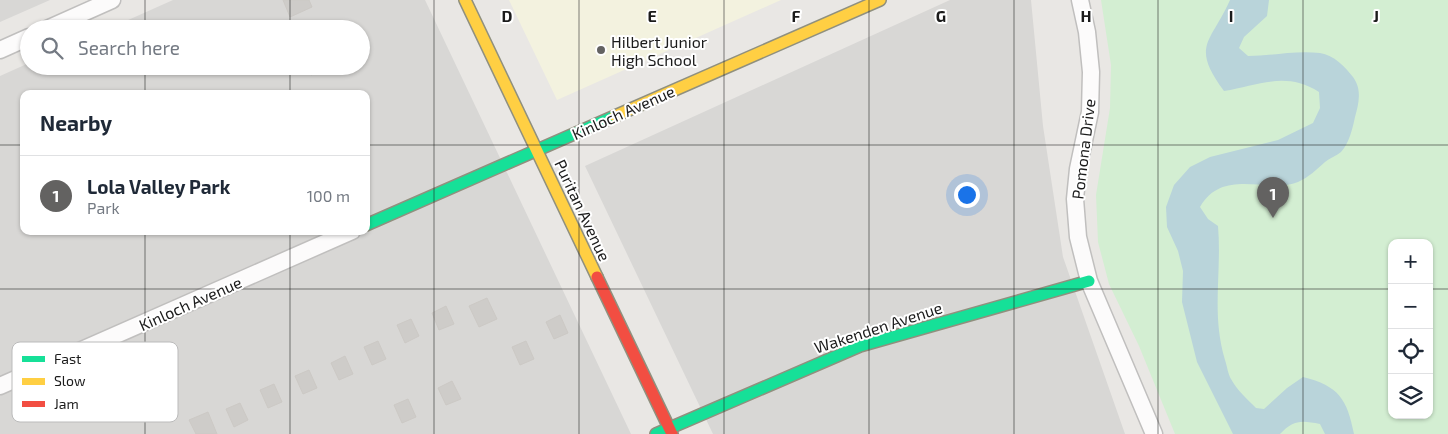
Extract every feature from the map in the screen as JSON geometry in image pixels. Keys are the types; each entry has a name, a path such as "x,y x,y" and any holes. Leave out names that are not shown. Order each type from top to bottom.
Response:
{"street":[{"path":"67,20 112,0"},
{"name":"Puritan Avenue","path":"465,0 671,431"},
{"name":"Kinloch Avenue","path":"370,223 880,0"},
{"name":"Pomona Drive","path":"1080,0 1087,32 1091,72 1090,112 1078,169 1075,199 1078,237 1088,281 1154,434"},
{"path":"0,50 20,41"},
{"name":"Kinloch Avenue","path":"100,342 343,235"},
{"name":"Wakenden Avenue","path":"656,434 671,431 860,346 1088,281"},
{"name":"Kinloch Avenue","path":"0,386 12,381"}],"shaded area":[{"path":"0,0 50,0 0,22"},
{"path":"173,0 425,0 631,434 0,434 0,76 20,67 20,75 370,75 370,20 128,20"},
{"name":"Hilbert Junior High School","path":"509,0 781,0 557,100"},
{"path":"950,0 1031,0 1043,126 1063,257 1125,434 713,434 585,166"}],"green space":[{"path":"1101,0 1448,0 1448,434 1175,434 1139,346 1109,284 1098,242 1096,195 1110,108 1111,65"}],"water":[{"path":"1230,0 1269,0 1267,16 1244,37 1239,48 1248,56 1302,52 1325,54 1339,62 1353,77 1358,86 1359,96 1352,130 1344,149 1309,176 1298,182 1286,185 1246,184 1221,188 1210,195 1200,207 1208,219 1218,226 1219,326 1228,372 1236,387 1256,408 1264,409 1287,388 1303,377 1325,385 1333,390 1344,403 1354,434 1325,434 1320,424 1298,422 1289,426 1280,434 1233,434 1197,362 1182,302 1183,271 1178,251 1167,227 1166,207 1174,185 1190,167 1210,157 1278,140 1313,123 1320,108 1319,92 1295,82 1272,81 1224,91 1214,76 1206,53 1207,44"}],"building":[{"path":"283,0 309,0 312,7 290,17"},
{"path":"487,298 497,319 479,327 469,306"},
{"path":"446,306 454,324 439,330 432,313"},
{"path":"560,315 568,333 554,339 546,322"},
{"path":"411,319 419,336 405,343 397,325"},
{"path":"378,341 386,359 372,365 364,347"},
{"path":"526,341 534,359 520,365 512,347"},
{"path":"345,356 353,374 339,380 331,363"},
{"path":"309,370 317,388 303,394 295,376"},
{"path":"452,381 461,399 446,405 438,388"},
{"path":"274,384 282,402 268,408 260,390"},
{"path":"408,399 416,417 402,423 394,405"},
{"path":"240,403 248,420 234,427 226,409"},
{"path":"208,412 217,434 196,434 189,420"}],"traffic: fast":[{"path":"370,223 615,116"},
{"path":"656,434 860,346 1089,281"}],"traffic: slow":[{"path":"465,0 597,277"},
{"path":"615,116 880,0"}],"traffic: jam":[{"path":"597,277 672,434"}],"place":[{"name":"Hilbert Junior High School","path":"601,50"},
{"name":"Lola Valley Park","path":"1273,218"}]}
